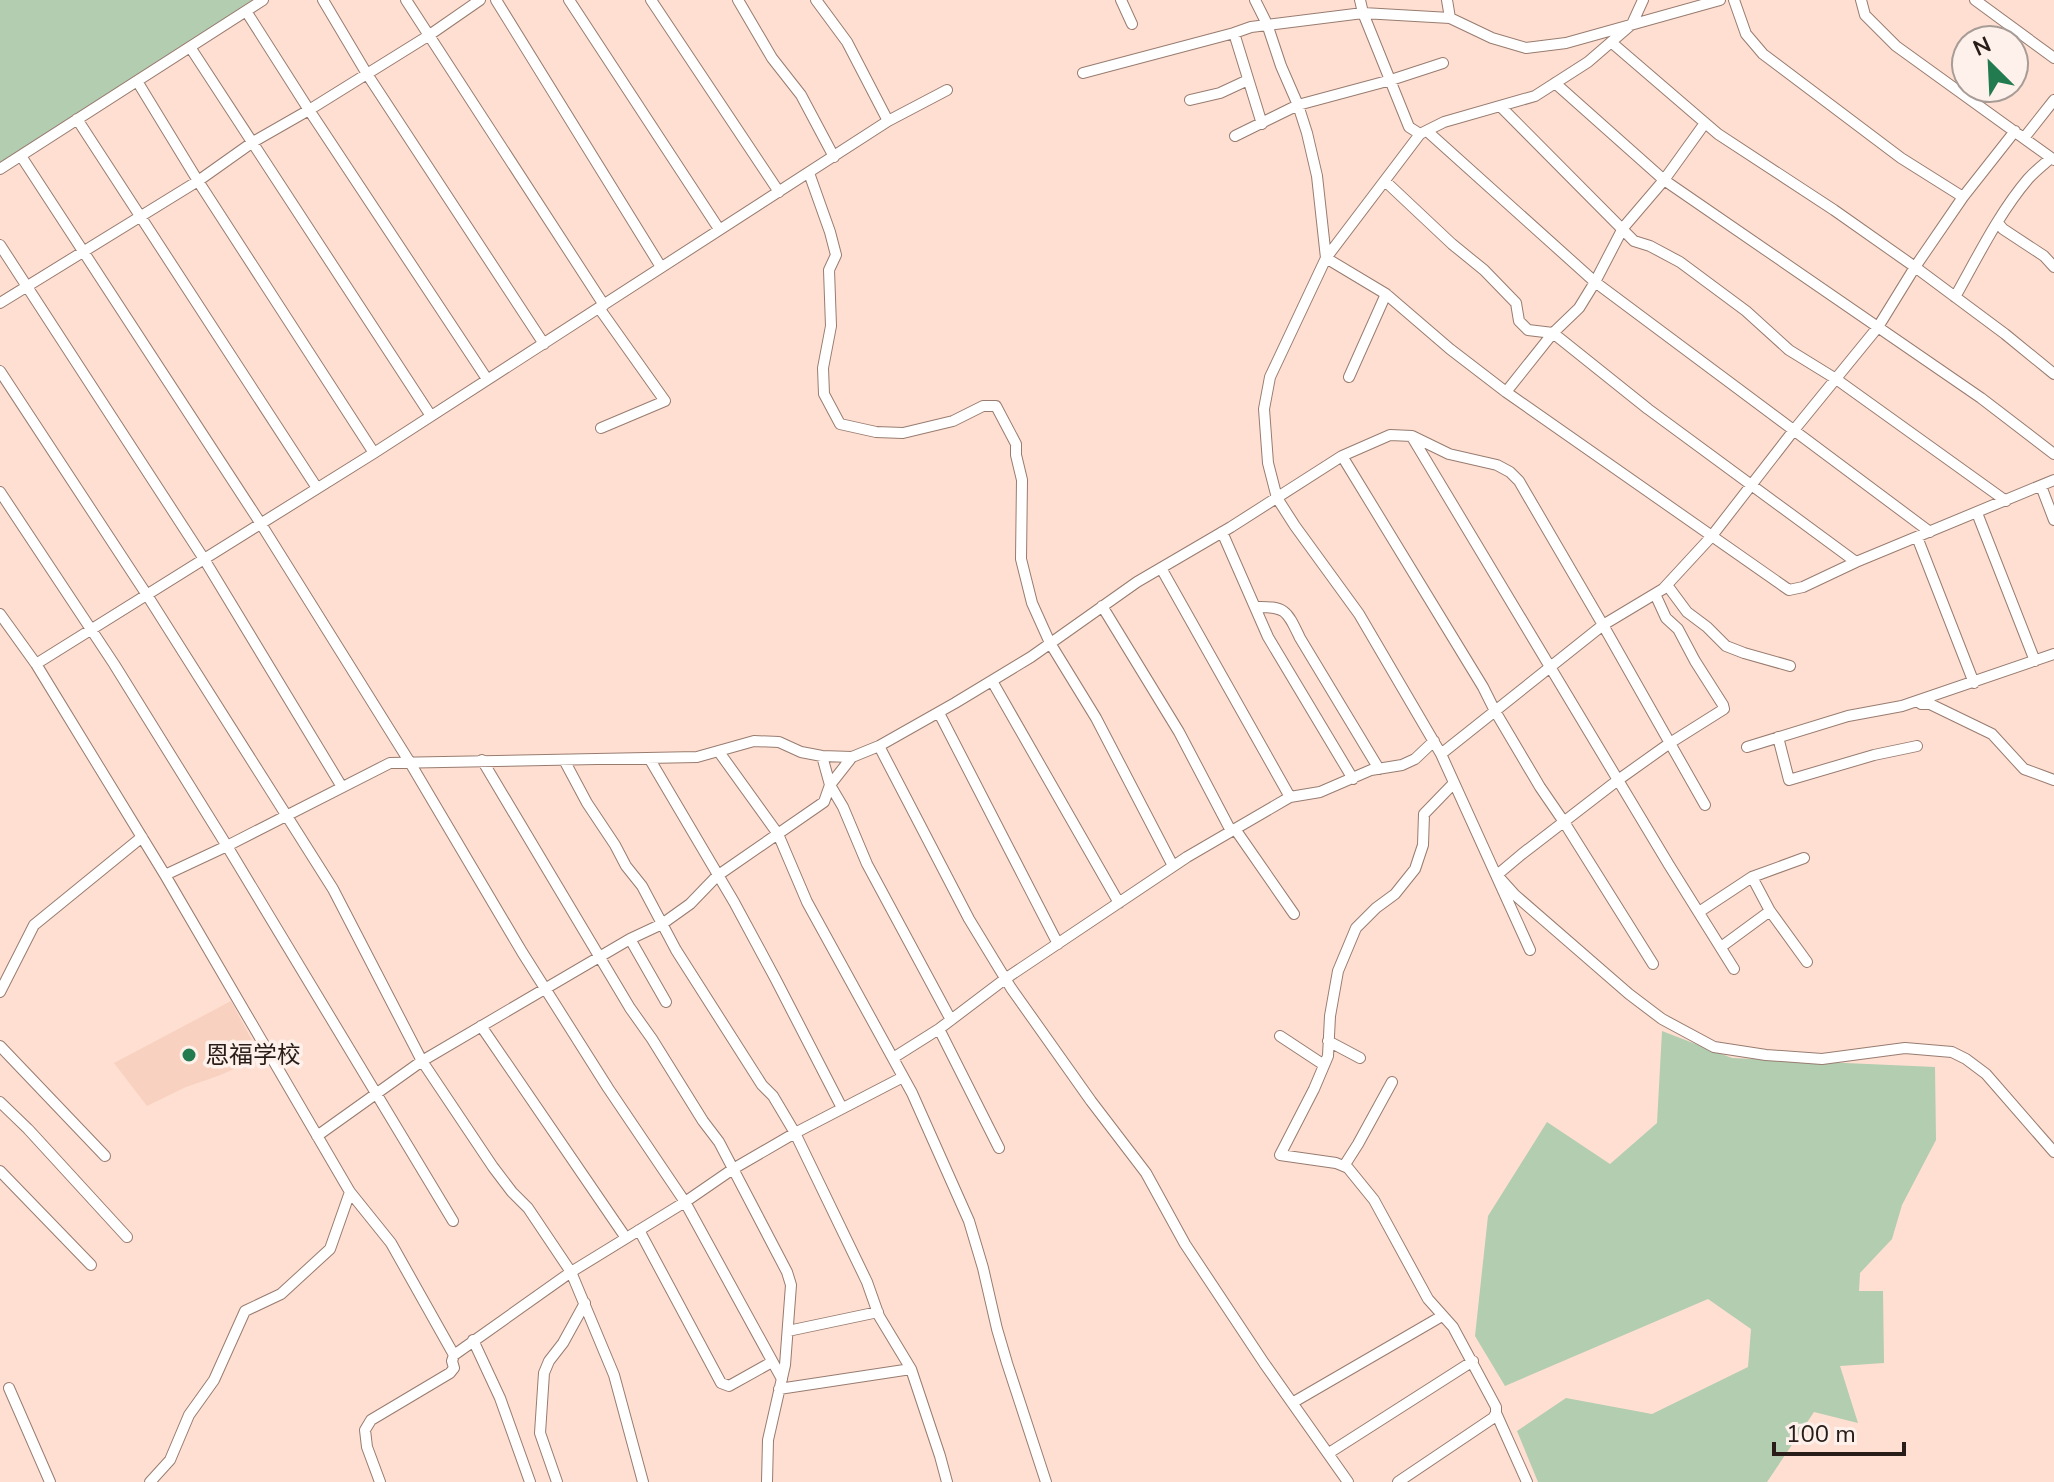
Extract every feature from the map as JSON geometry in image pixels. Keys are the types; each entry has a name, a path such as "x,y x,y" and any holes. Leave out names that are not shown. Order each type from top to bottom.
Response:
{"street":[{"path":"0,169 263,0"},
{"path":"323,0 367,74 544,344"},
{"path":"406,0 665,401 601,428"},
{"path":"0,303 198,181 253,142 428,36 480,0"},
{"path":"496,0 661,267"},
{"path":"569,0 719,229"},
{"path":"651,0 779,192"},
{"path":"738,0 772,58 801,95 834,157"},
{"path":"816,0 847,42 888,121"},
{"path":"1121,0 1132,24"},
{"path":"1255,0 1267,24 1307,133 1317,176 1326,258"},
{"path":"1360,0 1409,127 1424,132 1595,282 1930,532"},
{"path":"1447,0 1450,18"},
{"path":"1530,950 1434,741 1359,614 1277,498 1268,463 1264,409 1270,377 1326,258 1424,132 1444,122 1535,96 1588,62 1632,24 1643,0"},
{"path":"1083,73 1267,24 1363,13 1450,18 1492,38 1526,48 1566,43 1720,0"},
{"path":"1734,0 1746,34 1763,54 1901,158 1963,197"},
{"path":"1861,0 1865,15 1896,46 2052,159 2029,178 1998,223 1955,297"},
{"path":"1975,0 2054,58"},
{"path":"246,11 487,379"},
{"path":"1234,33 1262,124"},
{"path":"1611,42 1718,134 1915,267 2054,374"},
{"path":"190,47 431,416"},
{"path":"1235,136 1298,105 1443,63"},
{"path":"1190,100 1220,93 1248,80"},
{"path":"137,81 374,453"},
{"path":"1555,83 1664,180 1981,398 2054,454"},
{"path":"36,664 374,453 888,121 947,90"},
{"path":"1441,754 1603,625 1667,585 1711,537 1878,327 1963,197 2054,100"},
{"path":"1501,107 1634,241 1680,262 1746,311 1789,350 1836,379 2006,501"},
{"path":"77,119 317,488"},
{"path":"1506,392 1553,333 1579,308 1623,228 1664,180 1705,123"},
{"path":"21,156 261,524 409,761 522,952 685,1202 772,1362 780,1384"},
{"path":"809,173 836,255 829,270 831,326 823,368 824,394 829,406 840,424 876,432 903,433 953,421 983,406 996,406 1016,444 1022,480 1021,559 1032,603 1050,643 1096,718 1173,866"},
{"path":"1385,181 1516,303 1519,321 1528,330 1553,333 1648,409 1856,562"},
{"path":"1998,223 2044,256 2054,267"},
{"path":"0,245 204,559 342,787"},
{"path":"1326,258 1386,294 1506,392 1789,590 1803,587 2054,480"},
{"path":"1349,377 1386,294"},
{"path":"0,371 147,595 333,889 422,1061 493,1167 528,1208 571,1272 614,1375 643,1482"},
{"path":"165,875 390,763 697,757 754,741 779,742 801,752 822,756 852,757 939,713 1161,568 1342,456 1390,435 1412,436 1449,454 1497,465 1519,481 1705,805"},
{"path":"1412,436 1734,969"},
{"path":"1342,456 1483,687 1540,787 1653,964"},
{"path":"2041,486 2054,520"},
{"path":"0,492 114,664 453,1221"},
{"path":"1977,513 2035,661"},
{"path":"1222,532 1268,637 1353,779"},
{"path":"1917,537 1974,683"},
{"path":"1161,568 1290,797"},
{"path":"1667,585 1687,612 1726,646 1790,666"},
{"path":"1497,875 1618,780 1724,709 1678,629 1666,618 1655,594"},
{"path":"1102,606 1179,732 1233,830 1294,914"},
{"path":"1255,607 1282,609 1290,617 1379,769"},
{"path":"0,614 36,664 142,837 350,1192 391,1243 454,1355"},
{"path":"1747,747 1848,716 1911,704 2054,654"},
{"path":"992,681 1119,903"},
{"path":"1911,704 1930,704 1992,734 2024,769 2054,780"},
{"path":"939,713 1058,944"},
{"path":"1778,737 1789,780 1917,746"},
{"path":"893,1058 1173,866 1233,830 1290,797 1320,792 1371,770 1402,765 1415,759 1434,741"},
{"path":"879,746 969,919 1005,979 1146,1173 1185,1244 1348,1482"},
{"path":"719,752 778,834 807,902 903,1077 969,1221 1007,1363 1046,1482"},
{"path":"822,756 830,785 843,807 867,864 951,1020"},
{"path":"317,1136 422,1061 630,939 662,924 690,904 717,876 824,802 830,785 852,757"},
{"path":"649,758 734,902 842,1108"},
{"path":"482,760 630,1008 719,1142 787,1272 791,1285 788,1331 768,1440 767,1482"},
{"path":"564,760 587,803 642,886 676,950 795,1133 867,1282 878,1312 911,1369 947,1482"},
{"path":"1454,783 1424,814 1423,845 1415,869 1395,894 1356,928 1338,971 1330,1016 1328,1056 1280,1155 1344,1166 1374,1200 1428,1299 1453,1327 1473,1361 1527,1482"},
{"path":"0,992 34,925 142,837"},
{"path":"1699,912 1752,877 1804,858"},
{"path":"1497,875 1515,895 1629,994 1662,1019 1714,1047 1822,1059 1905,1048 1952,1052 1986,1074 2054,1152"},
{"path":"1752,877 1770,911 1807,962"},
{"path":"1721,947 1770,911"},
{"path":"630,939 666,1002"},
{"path":"481,1026 626,1238"},
{"path":"939,1029 999,1148"},
{"path":"1280,1036 1324,1065"},
{"path":"1328,1041 1360,1058"},
{"path":"0,1046 105,1156"},
{"path":"380,1482 367,1447 365,1430 371,1420 450,1373 454,1368 454,1355 473,1340 571,1272 733,1169 903,1077"},
{"path":"1344,1166 1392,1082"},
{"path":"0,1102 127,1237"},
{"path":"0,1171 91,1265"},
{"path":"150,1482 170,1460 189,1415 214,1380 245,1311 281,1294 330,1249 350,1192"},
{"path":"639,1230 721,1383 729,1386 772,1362"},
{"path":"557,1482 540,1433 544,1373 585,1303"},
{"path":"788,1331 878,1312"},
{"path":"1292,1403 1442,1316"},
{"path":"473,1340 500,1398 530,1482"},
{"path":"1329,1453 1473,1361"},
{"path":"780,1384 911,1369"},
{"path":"9,1388 50,1482"},
{"path":"1398,1482 1496,1413"}],"shaded area":[{"name":"恩福学校","path":"231,1001 255,1046 243,1065 147,1106 114,1063"}],"green space":[{"path":"0,0 261,0 0,166"},
{"path":"1662,1031 1732,1058 1935,1067 1936,1140 1902,1205 1892,1239 1860,1273 1859,1291 1883,1291 1884,1363 1840,1366 1858,1423 1814,1412 1767,1482 1538,1482 1517,1431 1566,1398 1652,1414 1748,1367 1751,1329 1708,1299 1505,1386 1475,1336 1488,1216 1547,1122 1610,1164 1657,1123"}],"place":[{"name":"恩福学校","path":"189,1055"}]}
